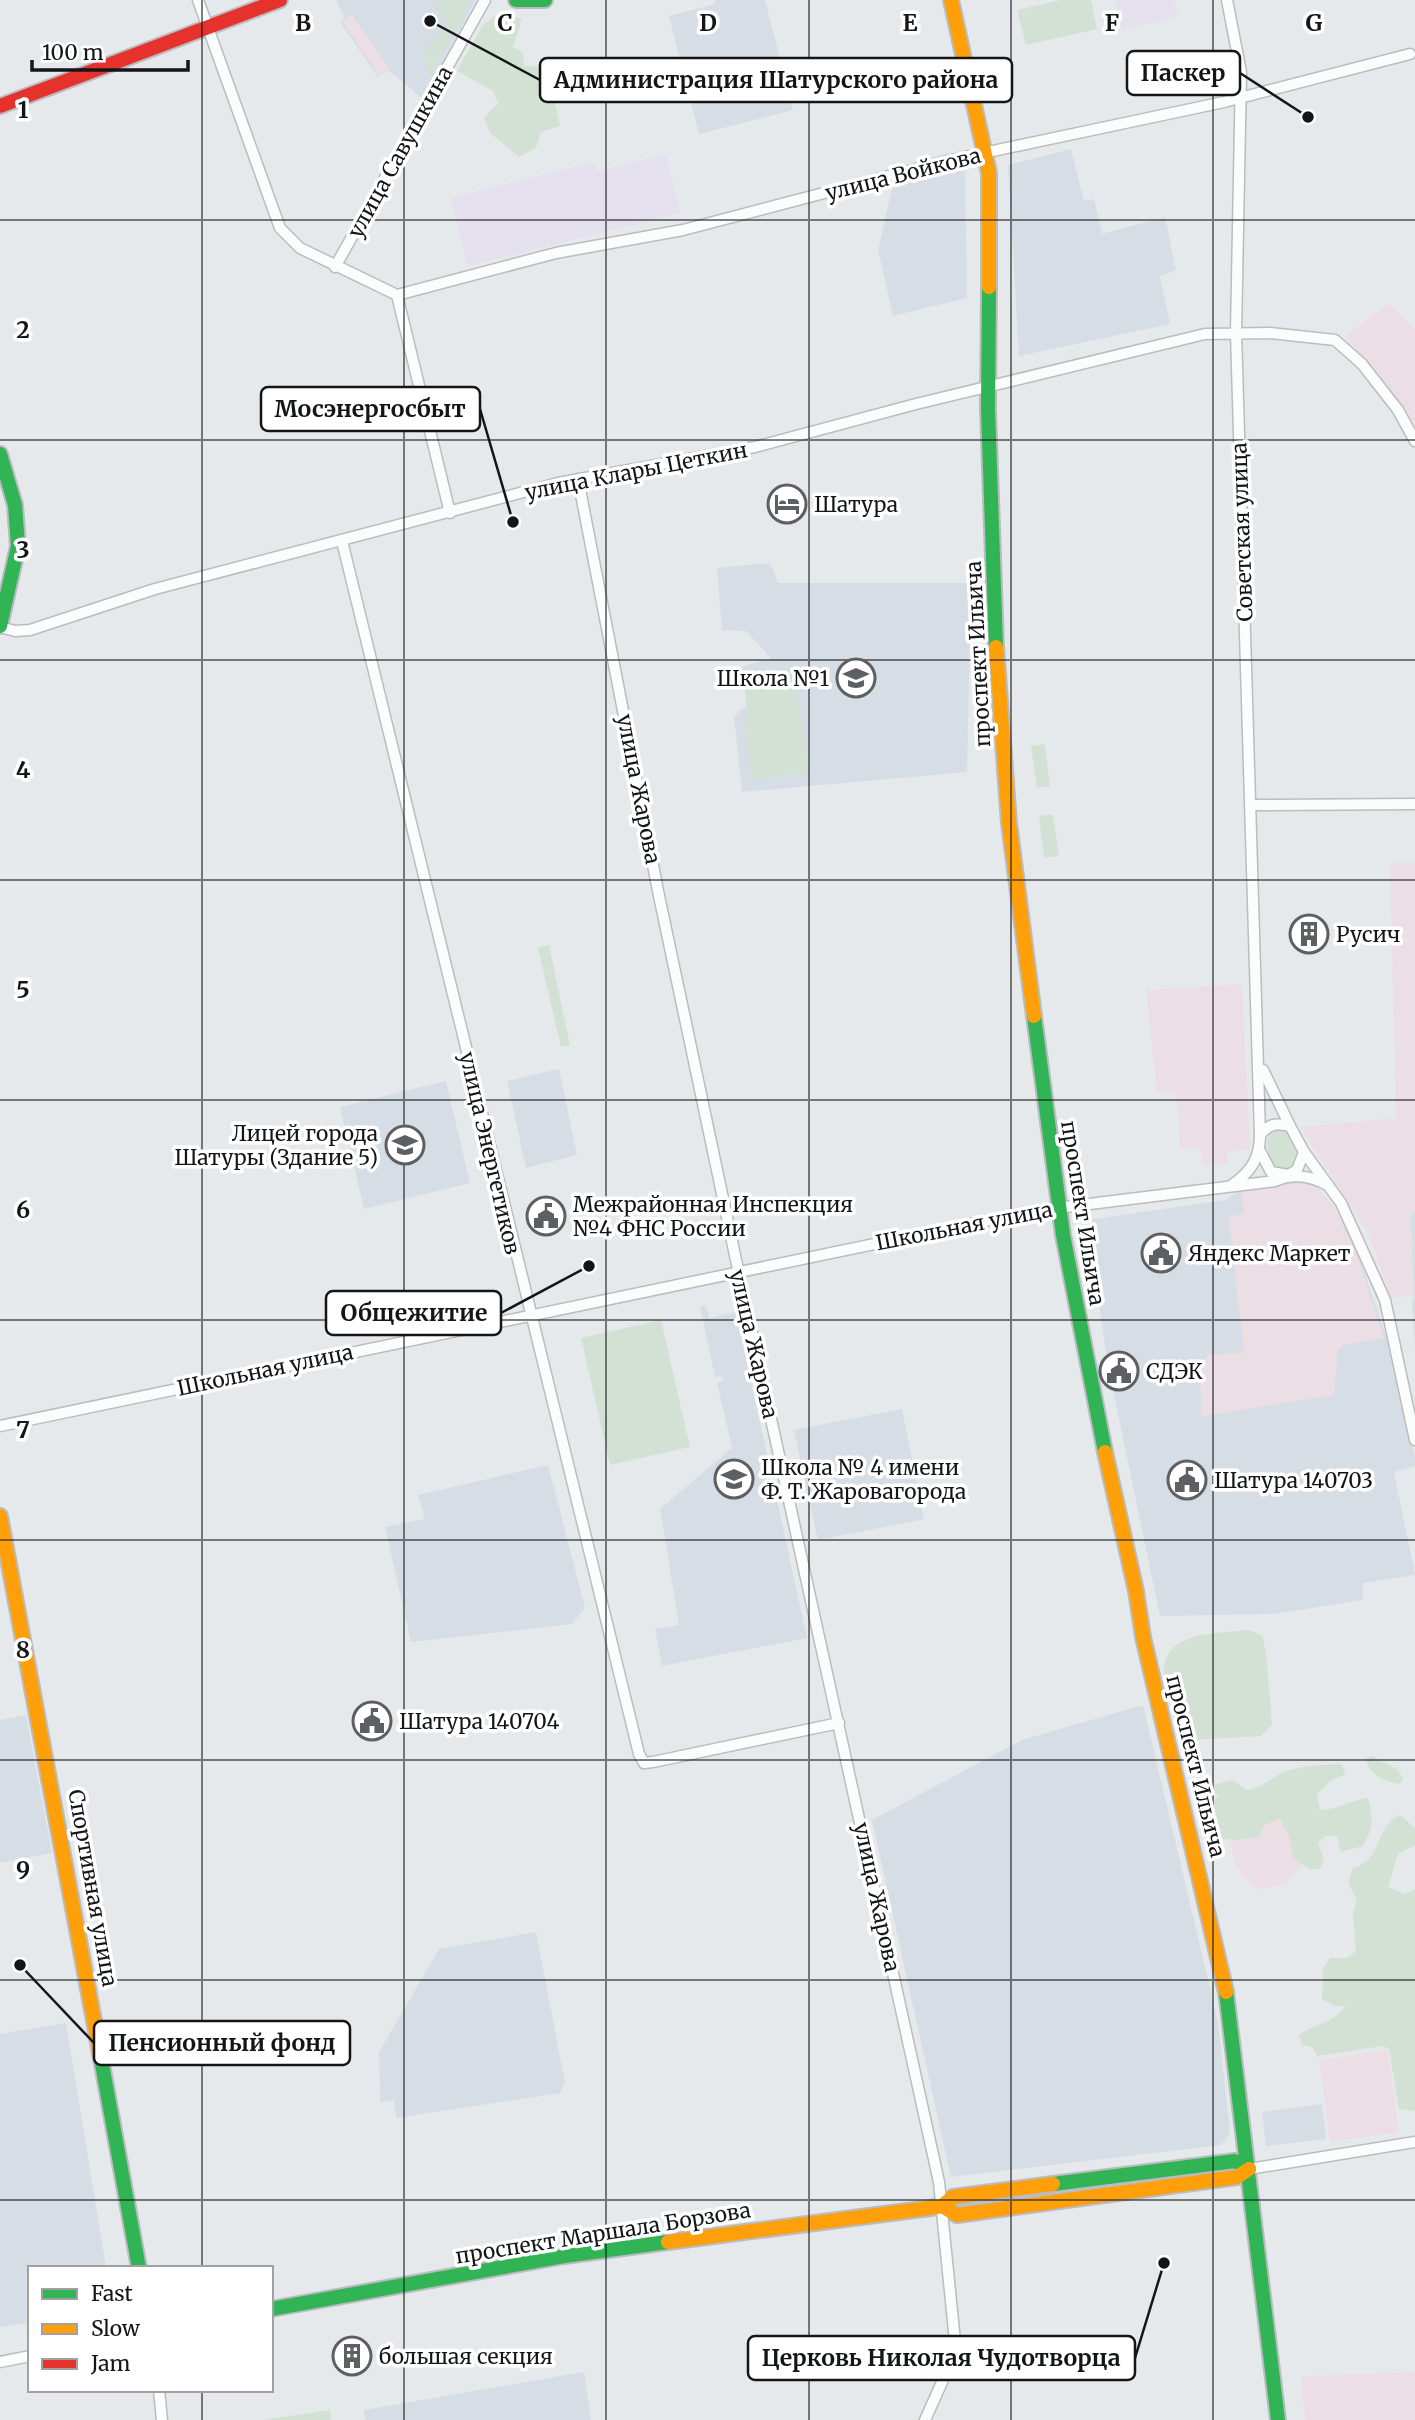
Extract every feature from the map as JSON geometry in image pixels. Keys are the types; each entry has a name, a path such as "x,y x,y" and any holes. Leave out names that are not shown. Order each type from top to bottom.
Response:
{"street":[{"path":"198,0 279,228 300,248 397,295 450,513"},
{"path":"0,106 280,0"},
{"name":"улица Савушкина","path":"335,267 485,0"},
{"path":"516,0 545,0"},
{"name":"проспект Ильича","path":"951,0 989,173 988,386 997,678 1007,797 1059,1207 1088,1378 1136,1591 1143,1637 1224,1972 1278,2420"},
{"name":"Советская улица","path":"1227,0 1241,72 1236,333 1261,1066 1260,1135"},
{"name":"улица Войкова","path":"397,295 556,253 683,230 986,152 1240,97 1410,54"},
{"name":"улица Клары Цеткин","path":"0,626 15,631 30,630 155,589 578,479 755,447 988,386 1205,334 1236,333 1335,340 1362,364 1398,410 1415,441"},
{"path":"0,454 12,489 18,528 18,546 0,626"},
{"name":"улица Жарова","path":"578,479 658,891 738,1272 839,1723 942,2206 956,2351 925,2420"},
{"name":"улица Энергетиков","path":"342,541 639,1754 644,1763 839,1723"},
{"path":"1252,805 1415,804"},
{"name":"Советская улица","path":"1261,1066 1290,1126"},
{"path":"1329,1186 1318,1179 1271,1171 1260,1150 1260,1135 1268,1126 1277,1123 1290,1126 1304,1152 1329,1186 1361,1244 1385,1300 1415,1440"},
{"path":"1232,1185 1245,1176 1260,1150"},
{"path":"1288,1175 1297,1170 1304,1152"},
{"name":"Школьная улица","path":"0,1426 1059,1207 1275,1181 1288,1175"},
{"name":"Спортивная улица","path":"0,1516 47,1755 139,2266"},
{"path":"1249,2168 1415,2142"},
{"name":"проспект Маршала Борзова","path":"273,2309 564,2256 942,2206 957,2215 1237,2177 1249,2168"},
{"path":"0,2362 28,2357"},
{"path":"159,2392 162,2420"}],"shaded area":[{"path":"336,0 476,0 423,99 388,70 378,77 340,22 344,17"},
{"path":"715,0 765,0 793,110 699,134 669,16 715,4"},
{"path":"1116,0 1174,0 1178,16 1122,30"},
{"path":"351,14 389,68 379,75 342,21"},
{"path":"1071,149 1084,201 1094,199 1102,234 1165,217 1176,270 1160,276 1170,324 1019,356 1008,165"},
{"path":"666,154 680,213 468,266 450,198 594,162 597,171"},
{"path":"965,168 967,298 893,316 878,250 893,184"},
{"path":"1389,303 1415,329 1415,425 1345,336"},
{"name":"Школа №1","path":"770,563 778,583 971,583 967,772 742,792 734,716 746,706 744,679 734,669 771,658 746,631 722,630 717,568"},
{"path":"1390,863 1415,863 1415,1213 1410,1213 1414,1295 1391,1298 1368,1233 1300,1127 1396,1118"},
{"path":"1242,984 1250,1149 1227,1152 1228,1163 1203,1166 1201,1147 1180,1149 1176,1092 1157,1093 1146,990"},
{"path":"559,1069 577,1155 526,1168 507,1081"},
{"name":"Лицей города Шатуры (Здание 5)","path":"446,1081 470,1183 364,1209 340,1107"},
{"path":"1312,1181 1332,1205 1355,1245 1391,1351 1415,1458 1415,1466 1394,1472 1415,1575 1363,1583 1363,1600 1273,1614 1160,1616 1108,1366 1087,1220 1226,1200 1240,1189"},
{"path":"1312,1182 1333,1207 1354,1247 1384,1338 1345,1344 1338,1350 1334,1395 1202,1416 1199,1368 1209,1355 1244,1353 1229,1217 1244,1213 1241,1190"},
{"path":"1410,1213 1415,1213 1415,1348 1412,1303 1414,1295"},
{"name":"Школа № 4 имени Ф. Т. Жаровагорода","path":"706,1305 709,1318 736,1312 807,1638 662,1666 655,1629 679,1625 660,1509 732,1448 717,1383 723,1381 722,1376 715,1377 700,1306"},
{"path":"902,1409 924,1519 818,1540 794,1430"},
{"path":"548,1465 585,1608 572,1624 411,1642 385,1527 425,1519 418,1495"},
{"path":"1143,1705 1218,2022 1230,2133 1221,2145 951,2177 872,1820 1022,1740"},
{"path":"26,1715 52,1853 0,1863 0,1720"},
{"path":"1277,1789 1308,1855 1286,1885 1255,1889 1235,1865 1227,1822"},
{"path":"536,1932 565,2083 560,2093 396,2118 394,2100 380,2102 379,2052 439,1949"},
{"path":"66,2023 106,2266 28,2266 28,2322 0,2327 0,2034"},
{"path":"1388,2050 1399,2132 1330,2142 1319,2060"},
{"path":"1322,2104 1326,2139 1266,2146 1262,2112"},
{"path":"584,2372 591,2420 365,2420 364,2410"},
{"path":"1415,2372 1415,2420 1305,2420 1301,2376"}],"green space":[{"path":"442,0 471,1 430,77 423,50 450,26 434,7"},
{"path":"1061,0 1091,0 1097,29 1026,45 1017,10"},
{"path":"499,13 522,19 513,47 523,53 524,66 548,67 560,126 541,132 536,148 519,157 490,133 484,118 498,103 493,91 457,71 482,26"},
{"path":"793,669 810,773 753,779 745,736 748,699 744,679"},
{"path":"1045,744 1050,786 1037,788 1031,746"},
{"path":"1053,814 1059,856 1044,858 1039,816"},
{"path":"549,945 570,1045 561,1047 538,948"},
{"path":"1281,1129 1286,1132 1298,1153 1294,1163 1283,1169 1269,1163 1267,1141 1271,1132"},
{"path":"661,1320 690,1447 610,1465 581,1338"},
{"path":"1249,1630 1262,1635 1272,1725 1261,1736 1192,1740 1177,1722 1170,1705 1164,1670 1167,1656 1187,1639"},
{"path":"1372,1756 1398,1770 1403,1779 1400,1784 1374,1773 1365,1758"},
{"path":"1341,1764 1346,1774 1330,1781 1317,1795 1320,1810 1368,1798 1371,1828 1363,1846 1340,1852 1337,1836 1325,1836 1318,1844 1324,1859 1320,1869 1310,1869 1293,1858 1289,1836 1280,1819 1264,1825 1260,1836 1252,1838 1225,1839 1205,1832 1198,1805 1201,1800 1213,1803 1218,1796 1208,1786 1232,1780 1247,1790 1293,1769"},
{"path":"1400,1815 1415,1828 1415,1845 1398,1854 1388,1887 1404,1894 1415,1889 1415,2111 1399,2109 1389,2049 1383,2046 1317,2056 1312,2047 1302,2045 1299,2035 1334,2017 1345,2006 1335,2006 1322,1999 1323,1968 1330,1958 1347,1958 1356,1951 1353,1913 1357,1899 1348,1883 1353,1868 1369,1858 1386,1827"},
{"path":"330,2410 331,2420 263,2420"}],"traffic: fast":[{"path":"516,0 545,0"},
{"path":"989,287 988,409 996,647"},
{"path":"0,454 15,505 18,546 0,626"},
{"path":"1034,1016 1063,1235 1105,1452"},
{"path":"1226,1992 1278,2420"},
{"path":"100,2053 139,2266"},
{"path":"1053,2184 1235,2161 1249,2169"},
{"path":"273,2309 564,2256 668,2242"}],"traffic: slow":[{"path":"951,0 989,173 989,287"},
{"path":"996,647 1009,823 1034,1016"},
{"path":"1105,1452 1136,1591 1143,1637 1226,1992"},
{"path":"0,1516 100,2053"},
{"path":"942,2206 957,2215 1237,2177 1249,2169"},
{"path":"668,2242 930,2208 942,2206 953,2197 1053,2184"}],"traffic: jam":[{"path":"0,106 280,0"}],"place":[{"name":"Администрация Шатурского района","path":"430,21"},
{"name":"Паскер","path":"1308,117"},
{"name":"Шатура","path":"787,504"},
{"name":"Мосэнергосбыт","path":"513,522"},
{"name":"Школа №1","path":"856,678"},
{"name":"Русич","path":"1309,934"},
{"name":"Лицей города Шатуры (Здание 5)","path":"405,1145"},
{"name":"Межрайонная Инспекция №4 ФНС России","path":"546,1216"},
{"name":"Яндекс Маркет","path":"1161,1253"},
{"name":"Общежитие","path":"589,1266"},
{"name":"СДЭК","path":"1119,1371"},
{"name":"Школа № 4 имени Ф. Т. Жаровагорода","path":"734,1479"},
{"name":"Шатура 140703","path":"1187,1480"},
{"name":"Шатура 140704","path":"372,1721"},
{"name":"Пенсионный фонд","path":"20,1965"},
{"name":"Церковь Николая Чудотворца","path":"1164,2263"},
{"name":"большая секция","path":"352,2356"}]}
